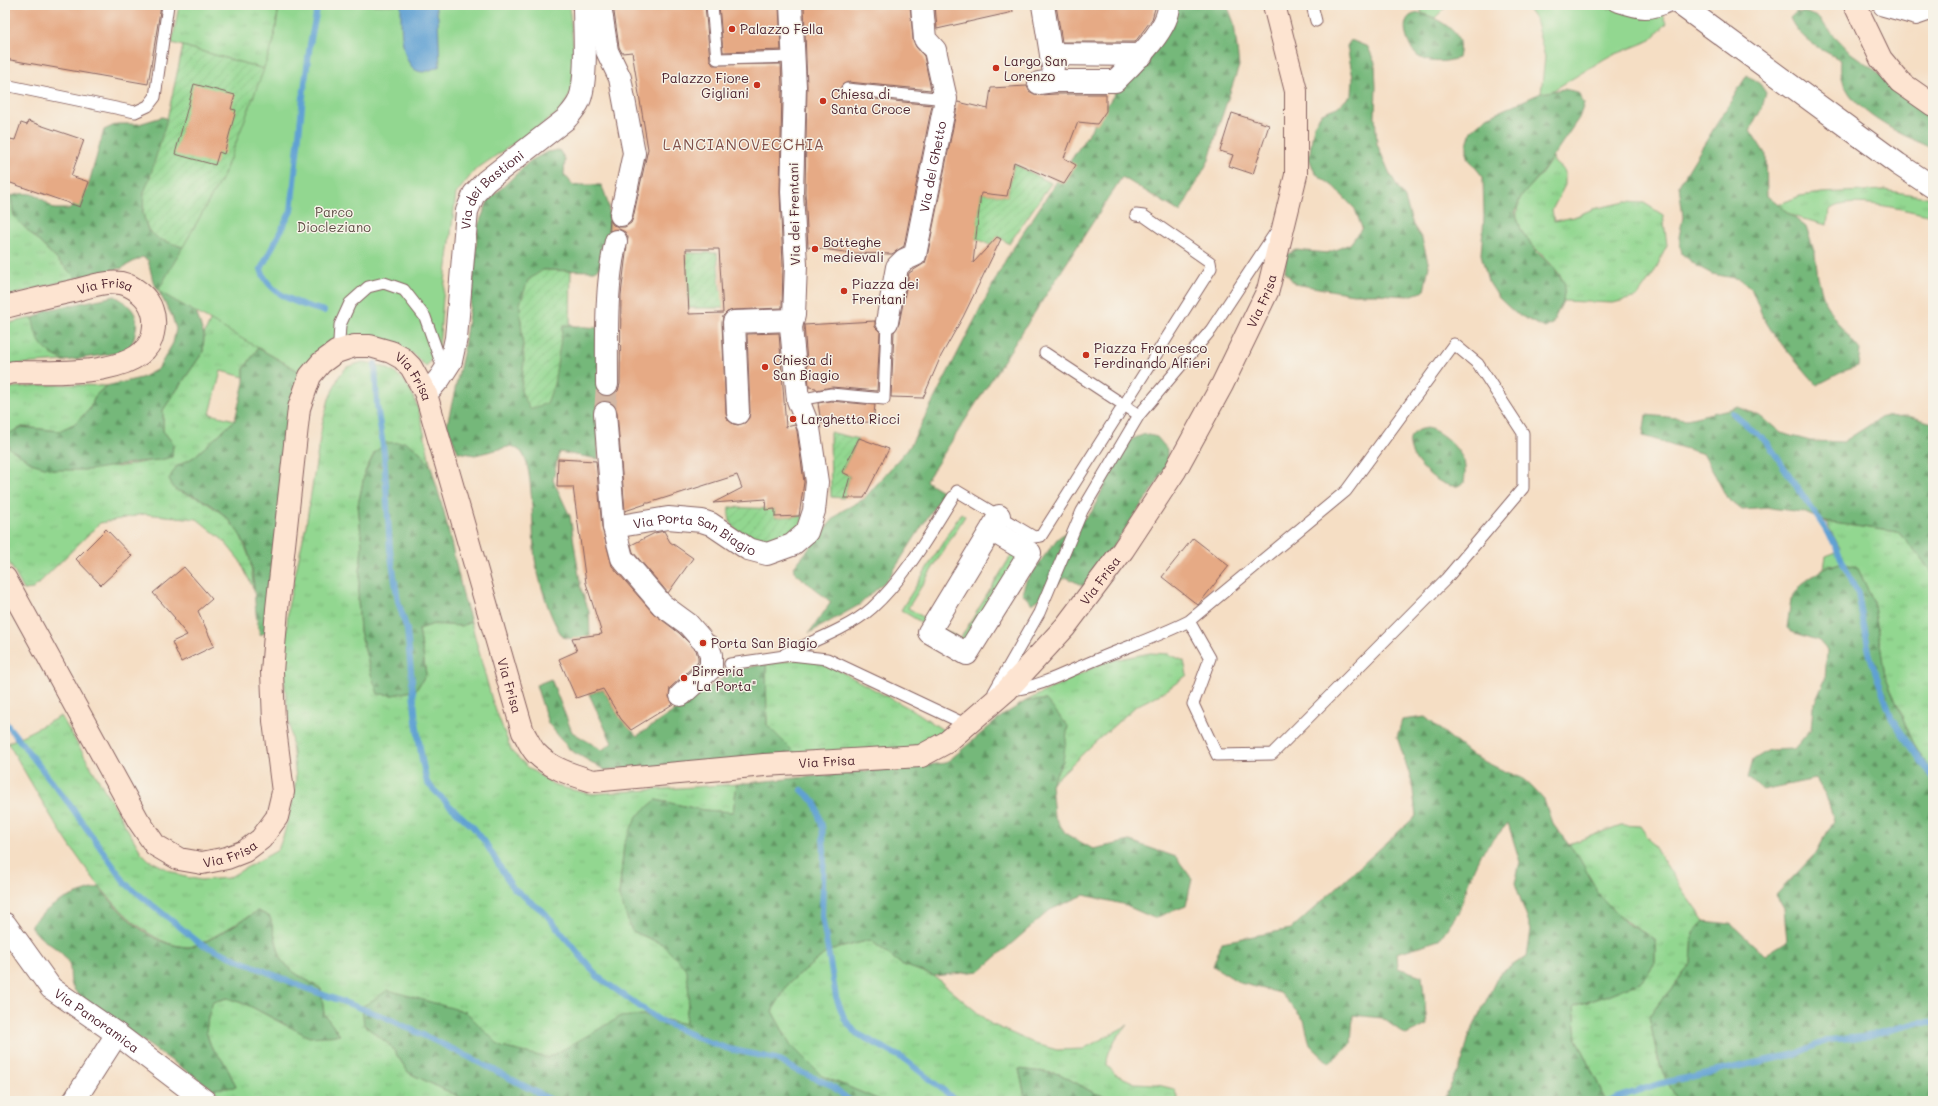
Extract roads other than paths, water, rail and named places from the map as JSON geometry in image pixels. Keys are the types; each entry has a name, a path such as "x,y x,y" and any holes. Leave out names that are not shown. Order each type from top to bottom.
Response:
{"street":[{"name":"Via dei Bastioni","path":"426,394 451,361 456,338 467,211 474,194 486,181 566,119 577,106 583,84 584,5"},
{"path":"600,5 607,51 620,78 634,153 621,215"},
{"name":"Via dei Frentani","path":"791,5 794,57 800,87 792,192 796,265 794,315 792,324"},
{"name":"Via del Ghetto","path":"887,322 898,267 904,260 915,255 946,99 935,50 925,39 922,5"},
{"path":"1043,5 1051,54 1046,82 1115,81 1142,55 1169,14 1170,5"},
{"name":"Via Frisa","path":"5,578 138,820 155,845 179,859 202,864 228,858 245,851 261,838 277,817 283,792 274,721 272,672 276,609 299,408 310,376 321,362 341,350 354,346 370,346 391,352 411,367 426,394 523,732 536,753 555,767 573,775 593,781 764,766 921,756 947,742 1006,690 1064,628 1123,550 1175,471 1222,385 1268,290 1296,175 1296,91 1274,5"},
{"path":"1681,5 1891,159 1933,186"},
{"path":"1855,5 1881,59 1900,82 1933,105"},
{"path":"1884,5 1916,14 1933,8"},
{"path":"1051,54 1142,55"},
{"path":"607,384 607,316 612,254 616,241"},
{"name":"Via Frisa","path":"5,307 102,284 121,283 139,292 150,304 155,319 152,339 143,351 127,363 93,370 14,372 5,374"},
{"path":"738,413 734,322 792,324 798,400"},
{"name":"Via Porta San Biagio","path":"614,527 678,518 711,524 748,549 766,554 792,545 807,532 814,511 817,482 809,428 798,400"},
{"path":"605,413 614,527 622,558 662,605 688,624 704,642 711,655 711,668 681,695"},
{"path":"995,523 1030,554 967,654 929,632 995,523"},
{"name":"Via Panoramica","path":"5,925 51,988 117,1034 204,1101"},
{"path":"74,1101 117,1034"}],"lane":[{"path":"5,85 135,112 148,106 155,97 168,5"},
{"path":"712,5 717,59 794,57"},
{"path":"1312,5 1316,21"},
{"path":"1614,5 1636,12 1657,13 1672,5"},
{"path":"847,89 946,99"},
{"path":"984,710 1039,612 1082,512 1139,415 1211,330 1287,214"},
{"path":"781,656 837,630 871,609 900,576 955,494 995,523 1034,537 1041,536 1211,268 1210,262 1198,253 1144,216 1136,215"},
{"path":"341,350 339,341 340,325 350,303 368,287 384,283 404,290 425,317 444,372"},
{"path":"798,400 830,394 884,399 887,322"},
{"path":"1006,690 1026,689 1156,637 1189,621 1346,491 1454,344 1478,364 1523,433 1523,488 1446,579 1272,754 1217,755 1193,704 1210,658 1189,621"},
{"path":"1045,353 1139,415"},
{"path":"730,664 791,655 827,659 967,725"}],"water":[{"path":"401,5 435,5 438,17 440,66 429,71 422,72 414,69 409,63 403,44"}],"waterway":[{"path":"318,5 310,44 303,97 291,211 261,269 271,286 286,298 305,306 324,311"},
{"path":"375,364 377,405 384,453 390,550 398,601 407,630 416,722 427,783 473,827 485,842 512,887 545,913 598,977 659,1020 703,1040 729,1049 776,1059 798,1071 831,1085 850,1101"},
{"path":"1732,413 1767,442 1832,539 1858,594 1870,657 1892,719 1933,778"},
{"path":"5,722 70,805 126,884 201,944 305,988 385,1017 469,1057 553,1101"},
{"path":"802,790 815,802 822,826 824,850 822,916 836,997 845,1020 856,1033 904,1059 957,1101"},
{"path":"1608,1101 1658,1084 1795,1054 1828,1040 1864,1037 1920,1022 1933,1022"}],"tunnel":[{"path":"605,413 607,384"}],"place":[{"name":"Palazzo Fella","path":"732,29"},
{"name":"Largo San Lorenzo","path":"996,68"},
{"name":"Palazzo Fiore Gigliani","path":"757,85"},
{"name":"Chiesa di Santa Croce","path":"823,101"},
{"name":"Botteghe medievali","path":"815,249"},
{"name":"Piazza dei Frentani","path":"844,291"},
{"name":"Piazza Francesco Ferdinando Alfieri","path":"1086,355"},
{"name":"Chiesa di San Biagio","path":"765,367"},
{"name":"Larghetto Ricci","path":"793,419"},
{"name":"Porta San Biagio","path":"703,643"},
{"name":"Birreria \"La Porta\"","path":"684,678"}],"district":[{"name":"LANCIANOVECCHIA","path":"744,145"}],"park label":[{"name":"Parco Diocleziano","path":"334,220"}]}
